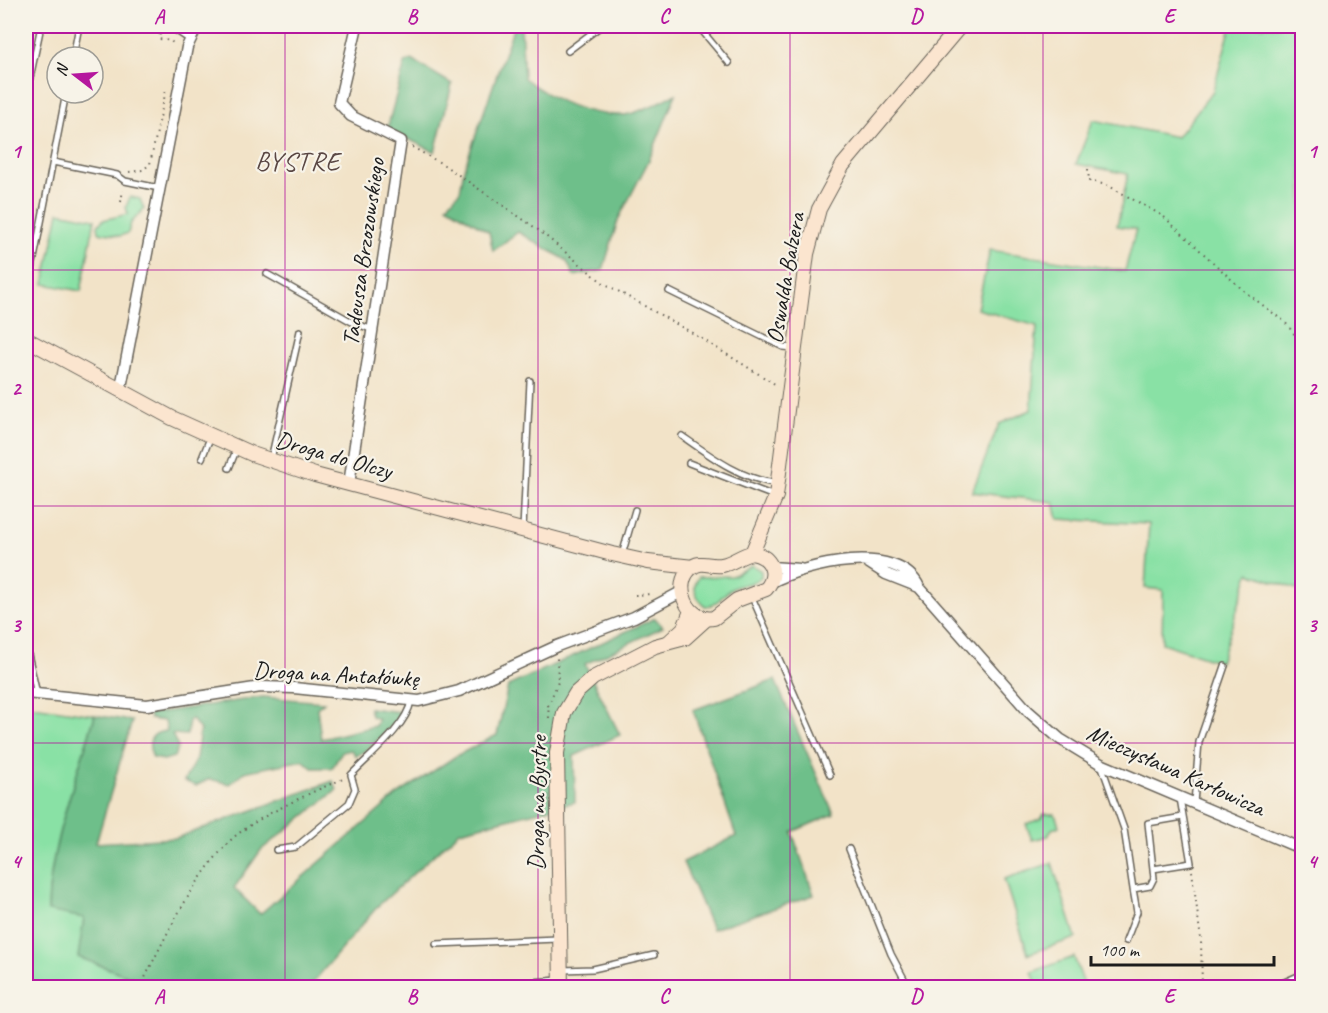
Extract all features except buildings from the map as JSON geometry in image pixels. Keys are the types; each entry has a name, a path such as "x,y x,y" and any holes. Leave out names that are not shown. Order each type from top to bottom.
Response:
{"street":[{"path":"118,389 122,382 190,40 197,26"},
{"name":"Tadeusza Brzozowskiego","path":"349,484 401,141 351,116 339,103 357,26"},
{"name":"Oswalda Balzera","path":"770,583 763,559 776,490 809,244 825,194 848,159 960,26"},
{"name":"Droga do Olczy","path":"26,339 211,437 270,460 349,484 522,531 650,562 693,567 702,563 723,565 763,559"},
{"name":"Mieczysława Karłowicza","path":"763,559 813,568"},
{"name":"Droga do Olczy","path":"650,562 667,570 686,597 706,619"},
{"name":"Mieczysława Karłowicza","path":"770,583 813,568 845,562 869,563 886,574 919,587 1028,711 1060,739 1101,764 1302,849"},
{"name":"Droga na Bystre","path":"669,642 681,632 693,567"},
{"name":"Droga na Bystre","path":"561,979 557,753 564,713 573,696 593,678 669,642 686,638 706,619 718,617 737,600 764,591 770,583"},
{"name":"Droga na Antałówkę","path":"31,693 147,705 272,687 411,701 429,700 459,691 557,646 662,604 686,597"},
{"path":"1277,987 1302,977"}],"lane":[{"path":"26,97 41,26"},
{"path":"75,45 79,26"},
{"path":"169,26 190,40"},
{"path":"568,51 601,26"},
{"path":"698,26 729,63"},
{"path":"26,300 64,105"},
{"path":"53,162 117,175 125,181 159,188"},
{"path":"267,274 352,322 373,330"},
{"path":"669,291 783,347 795,349"},
{"path":"270,460 300,331"},
{"path":"522,531 530,381"},
{"path":"682,435 716,459 766,482 776,490"},
{"path":"202,458 211,437"},
{"path":"229,468 237,448"},
{"path":"689,463 776,490"},
{"path":"621,556 634,510"},
{"path":"750,595 830,775"},
{"path":"26,645 31,693"},
{"path":"1194,804 1199,742 1225,666"},
{"path":"276,850 296,847 349,803 355,789 351,775 402,722 409,711 411,701"},
{"path":"1101,764 1124,829 1137,912 1126,941"},
{"path":"1153,869 1191,863 1180,798"},
{"path":"1133,890 1150,886 1154,878 1148,823 1183,818"},
{"path":"849,849 891,954 909,987"},
{"path":"436,944 560,938"},
{"path":"492,985 561,979 654,955"}],"path":[{"path":"161,26 159,39 174,43 173,56"},
{"path":"121,202 127,172 143,170 150,164 167,85"},
{"path":"401,141 444,165 537,229 602,282 694,334 779,387 789,390"},
{"path":"1088,169 1089,180 1107,184 1163,216 1244,291 1285,322 1302,344"},
{"path":"635,595 653,594"},
{"path":"553,723 547,711 558,682 557,654"},
{"path":"140,987 173,924 229,842 258,822 317,790 351,775"},
{"path":"1191,863 1201,940 1202,987"}],"green space":[{"path":"514,26 521,26 524,78 558,100 596,113 623,115 642,110 676,94 649,160 618,220 603,270 574,276 566,260 518,232 493,251 489,232 447,206 460,191 464,169"},
{"path":"1231,26 1302,26 1302,591 1249,573 1220,662 1162,643 1163,590 1145,588 1149,524 1058,519 1054,502 972,492 999,424 1031,410 1037,326 977,309 990,250 1125,271 1136,229 1117,226 1128,174 1076,164 1093,120 1177,137 1213,91"},
{"path":"412,60 452,84 435,152 387,129 405,63"},
{"path":"130,197 140,199 144,209 131,223 128,233 120,236 99,232 98,225 103,220 128,214 126,207"},
{"path":"59,212 95,219 81,291 44,284"},
{"path":"752,565 761,571 761,577 758,580 733,588 709,606 705,606 699,600 695,585 699,577 732,576"},
{"path":"655,618 663,627 585,664 620,735 574,756 575,802 460,831 378,906 309,987 149,987 150,984 78,957 84,918 48,911 53,861 72,787 95,715 132,721 96,843 176,838 333,781 337,790 261,850 234,888 260,914 397,795 456,756 497,735 508,686"},
{"path":"775,680 834,814 792,832 814,895 712,929 683,862 736,836 693,710"},
{"path":"263,697 324,702 317,708 321,739 375,726 378,719 371,716 369,708 400,712 400,718 367,750 356,756 351,750 342,752 332,768 312,768 303,760 244,772 230,784 209,779 196,786 184,781 196,759 200,730 192,719 189,720 187,735 172,734 178,747 174,757 164,760 153,758 150,747 151,739 157,733 167,731 165,721 150,719 149,714"},
{"path":"26,705 95,715 65,811 53,861 48,910 84,917 79,957 151,985 149,988 26,988"},
{"path":"1044,814 1055,814 1059,826 1052,829 1048,836 1032,840 1026,824 1041,819"},
{"path":"1052,863 1076,938 1028,954 1004,879"},
{"path":"1074,957 1085,987 1038,987 1032,972"}],"waterway":[{"path":"1298,988 1302,986"}],"district":[{"name":"BYSTRE","path":"298,161"}]}
